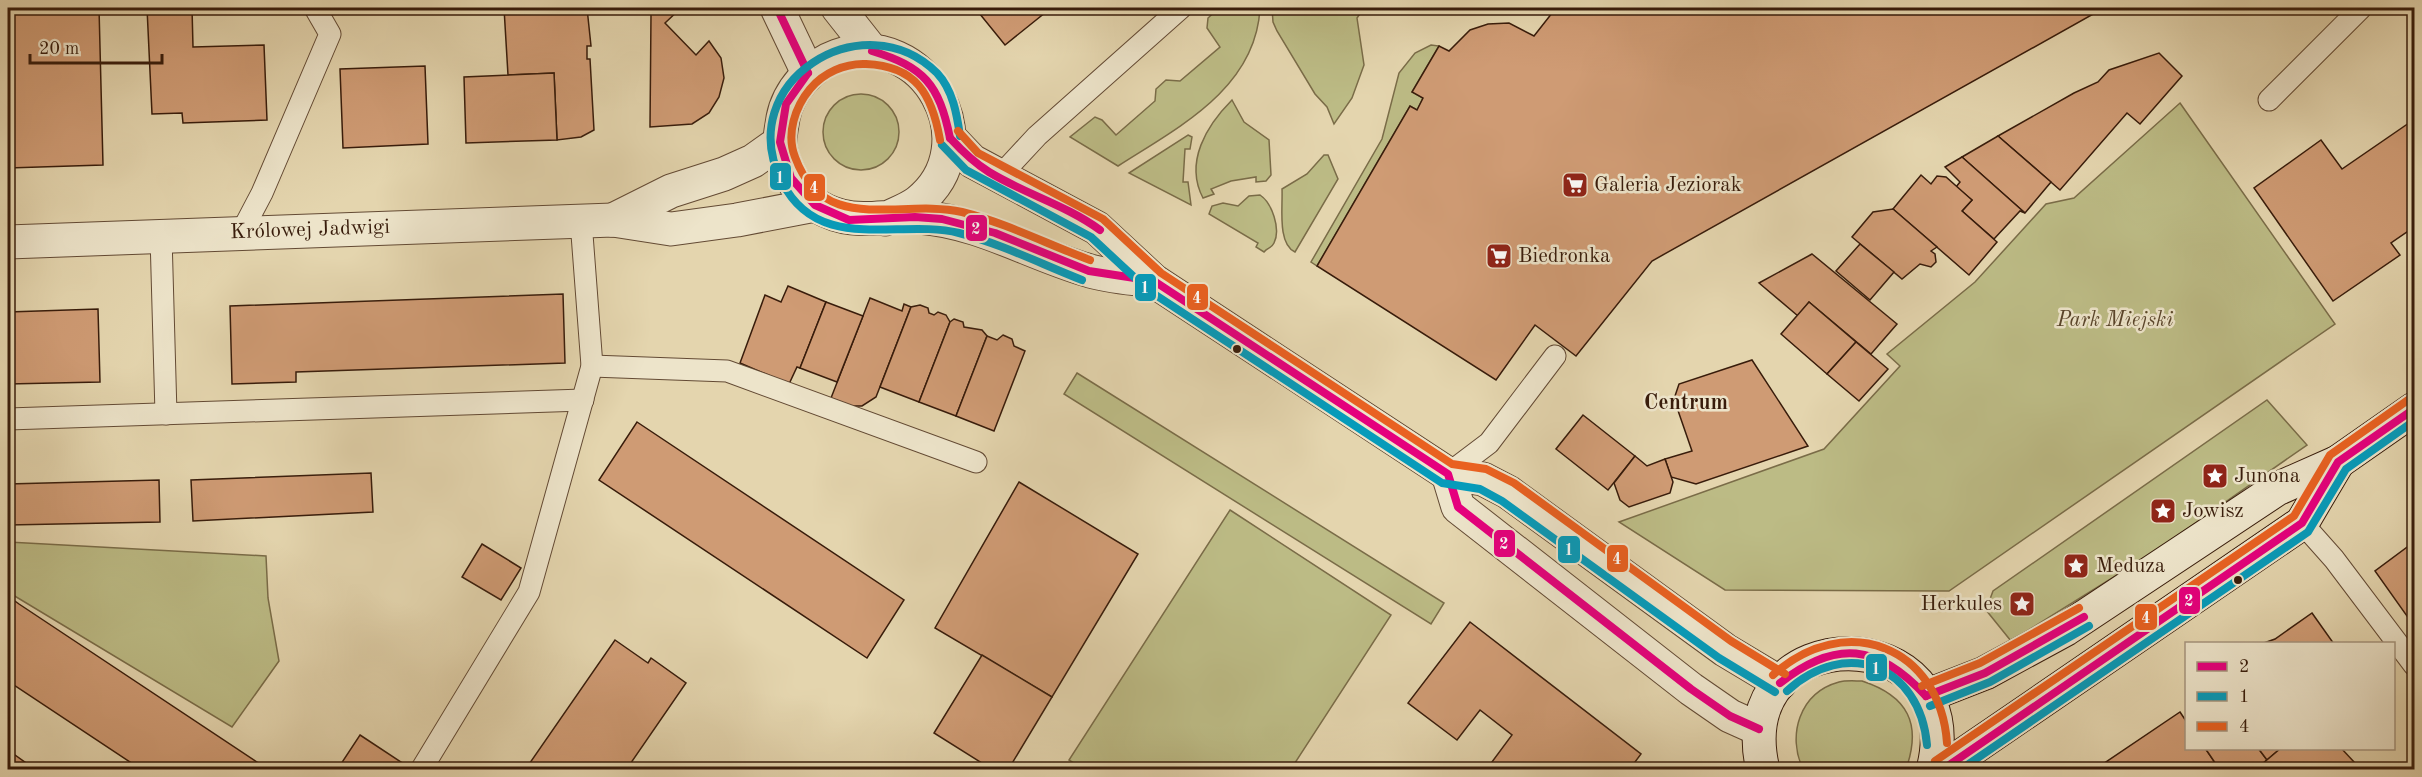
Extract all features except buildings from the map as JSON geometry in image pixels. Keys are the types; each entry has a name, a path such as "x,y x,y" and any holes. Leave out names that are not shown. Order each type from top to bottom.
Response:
{"street":[{"path":"777,8 808,73"},
{"path":"838,8 872,51"},
{"path":"885,219 918,202 941,174 950,138 944,105 928,79 903,60 872,51 837,56 808,73 786,104 780,142 790,178 815,205 849,220 885,219 915,217 942,219 995,233 1089,271 1154,281"},
{"path":"950,138 972,161 999,177 1078,215 1097,228 1154,281 1448,474 1483,479 1508,492 1725,650 1780,683"},
{"name":"Królowej Jadwigi","path":"613,220 671,191 743,165 780,142"},
{"name":"Królowej Jadwigi","path":"8,242 613,220 671,229 738,220 815,205"},
{"path":"1926,696 1985,673 2066,629 2277,489 2338,462 2415,409"},
{"path":"1941,770 2302,523 2338,462"},
{"path":"1448,474 1458,507 1691,689 1730,716 1759,729"},
{"path":"1763,770 1759,752 1759,729 1766,705 1780,683 1795,669 1814,658 1835,653 1856,652 1877,656 1896,665 1913,679 1926,696 1934,715 1938,735 1933,770"}],"lane":[{"path":"241,233 262,193 330,34 315,8"},
{"path":"999,177 1037,136 1181,8"},
{"path":"2268,100 2361,8"},
{"path":"421,770 529,592 592,366 581,221"},
{"path":"161,236 166,414"},
{"path":"1448,474 1489,443 1555,356"},
{"path":"592,366 727,371 976,462"},
{"path":"8,419 583,399"},
{"path":"2302,523 2334,559 2415,665"}],"green space":[{"path":"1219,8 1260,8 1255,36 1244,62 1229,84 1210,103 1165,137 1118,166 1070,137 1095,117 1102,120 1116,135 1155,101 1156,89 1166,80 1180,81 1220,47 1207,28 1208,18"},
{"path":"1272,8 1364,8 1357,18 1364,65 1352,98 1334,124 1327,107 1315,94 1277,31 1273,22"},
{"path":"1431,45 1439,46 1412,92 1423,98 1417,110 1410,106 1317,266 1311,262 1382,139 1399,73 1415,53"},
{"path":"861,94 875,97 888,105 896,118 899,132 896,146 888,159 875,167 861,170 847,167 834,159 826,146 823,132 826,118 834,105 847,97"},
{"path":"1232,100 1244,122 1269,140 1271,175 1266,181 1256,182 1256,177 1231,181 1211,189 1214,194 1203,198 1196,171 1197,158 1214,121"},
{"name":"Park Miejski","path":"2180,103 2335,324 1949,591 1725,590 1619,522 1824,449 1900,366 1887,354 1975,282 2046,204 2074,198"},
{"path":"1188,135 1192,137 1190,149 1185,149 1183,182 1188,182 1191,205 1129,173"},
{"path":"1324,155 1328,155 1338,179 1295,252 1289,248 1283,233 1282,189 1307,174"},
{"path":"1260,195 1272,210 1276,224 1274,243 1264,252 1256,247 1258,243 1209,214 1212,206 1223,203 1238,206 1249,196"},
{"path":"1077,373 1444,603 1431,624 1064,394"},
{"path":"2267,400 2307,445 2154,552 2011,641 1986,610 1993,591"},
{"path":"1230,510 1391,615 1291,769 1083,769 1069,760"},
{"path":"8,542 266,556 268,598 279,661 232,727 8,592"},
{"path":"1842,681 1862,681 1891,695 1907,714 1912,738 1911,753 1906,769 1803,769 1796,743 1800,717 1806,706 1825,688"}],"transit line":[{"name":"2","path":"777,8 808,73"},
{"name":"1","path":"960,136 951,95 937,73 907,53 875,45 842,49 813,63 789,84 774,113 771,146 782,182 798,205 817,219 838,226 862,229 936,229 959,233 1006,248 1082,280"},
{"name":"2","path":"872,51 905,64 926,80 940,104 950,138"},
{"name":"4","path":"940,140 932,109 919,86 898,70 866,64 842,67 815,83 796,112 791,139 795,157 808,182 824,197 844,206 866,209 938,209 962,212 1010,228 1090,260"},
{"name":"2","path":"808,73 786,104 780,142 791,178 815,205 849,220 915,217 942,219 995,233 1089,271 1154,281 1448,474 1458,507 1691,689 1730,716 1759,729"},
{"name":"4","path":"958,131 978,153 1103,219 1161,273 1452,464 1486,469 1514,483 1731,641 1785,674"},
{"name":"2","path":"950,138 989,172 1073,213 1100,230"},
{"name":"1","path":"942,145 966,170 1091,237 1148,290 1442,483 1480,489 1502,501 1719,658 1775,692"},
{"name":"4","path":"1935,761 2294,516 2330,455 2408,400"},
{"name":"2","path":"1942,770 2302,523 2338,462 2414,409"},
{"name":"1","path":"1960,770 2308,532 2346,469 2414,421"},
{"name":"4","path":"1922,686 1980,663 2079,608"},
{"name":"2","path":"1926,696 1985,673 2084,617"},
{"name":"1","path":"1930,706 1990,682 2089,626"},
{"name":"4","path":"1773,675 1801,655 1830,645 1858,642 1884,648 1908,662 1927,682 1940,710 1947,743"},
{"name":"2","path":"1780,683 1820,659 1838,654 1856,654 1873,657 1891,666 1926,696"},
{"name":"1","path":"1787,691 1810,675 1833,665 1855,663 1876,668 1895,679 1910,695 1921,717 1927,745"}],"place":[{"name":"Galeria Jeziorak","path":"1575,185"},
{"name":"Biedronka","path":"1499,256"},
{"name":"Junona","path":"2215,476"},
{"name":"Jowisz","path":"2163,511"},
{"name":"Meduza","path":"2076,566"},
{"name":"Herkules","path":"2022,604"}],"district":[{"name":"Centrum","path":"1686,403"}]}
